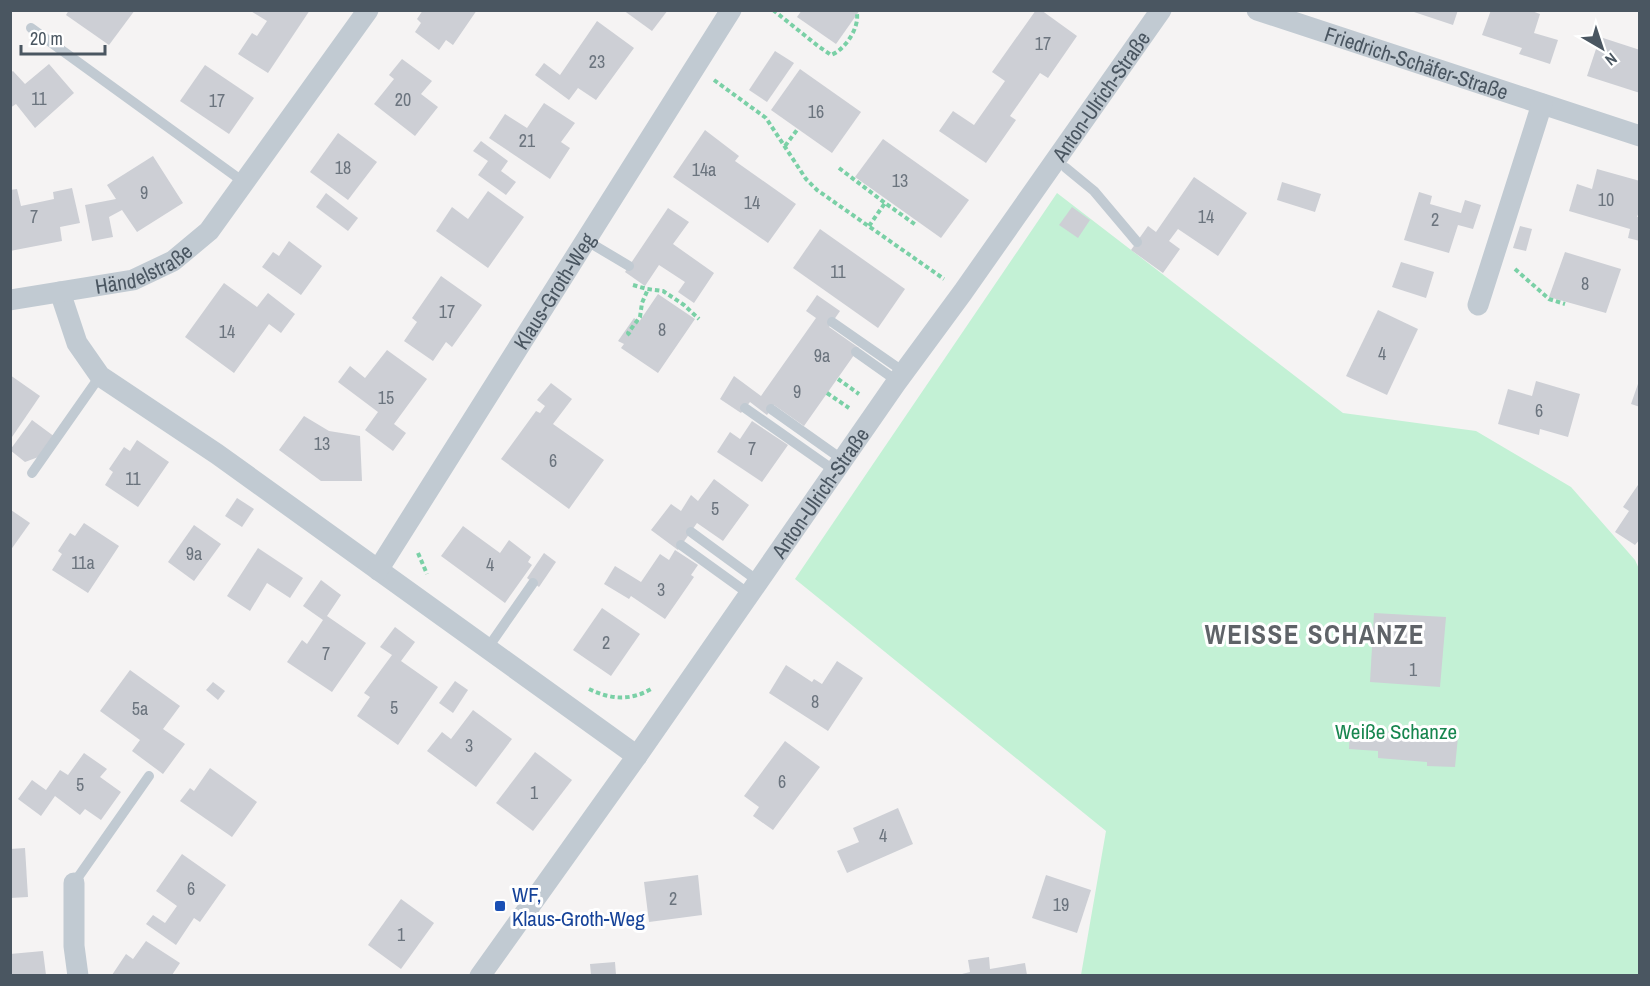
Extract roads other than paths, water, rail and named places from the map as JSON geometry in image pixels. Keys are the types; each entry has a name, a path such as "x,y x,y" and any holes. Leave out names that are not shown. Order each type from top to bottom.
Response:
{"street":[{"name":"Händelstraße","path":"10,300 133,280 173,261 209,231 368,10"},
{"name":"Klaus-Groth-Weg","path":"378,570 697,68 731,10"},
{"name":"Anton-Ulrich-Straße","path":"480,975 754,588 839,465 895,375 963,292 1161,10"},
{"name":"Friedrich-Schäfer-Straße","path":"1257,10 1640,136"},
{"path":"1478,305 1542,104"},
{"path":"60,292 77,343 100,376 217,454 637,756"},
{"path":"74,883 74,946 78,975"}],"lane":[{"path":"31,28 245,183"},
{"path":"1066,168 1094,191 1137,242"},
{"path":"587,241 629,266"},
{"path":"832,322 895,375"},
{"path":"856,352 895,375"},
{"path":"32,473 100,376"},
{"path":"745,408 839,465"},
{"path":"771,409 839,465"},
{"path":"691,532 754,588"},
{"path":"681,545 754,588"},
{"path":"487,649 533,583"},
{"path":"74,883 149,776"}],"place":[{"name":"WF, Klaus-Groth-Weg","path":"500,906"}],"district":[{"name":"WEISSE SCHANZE","path":"1315,634"}],"park label":[{"name":"Weiße Schanze","path":"1396,731"}]}
